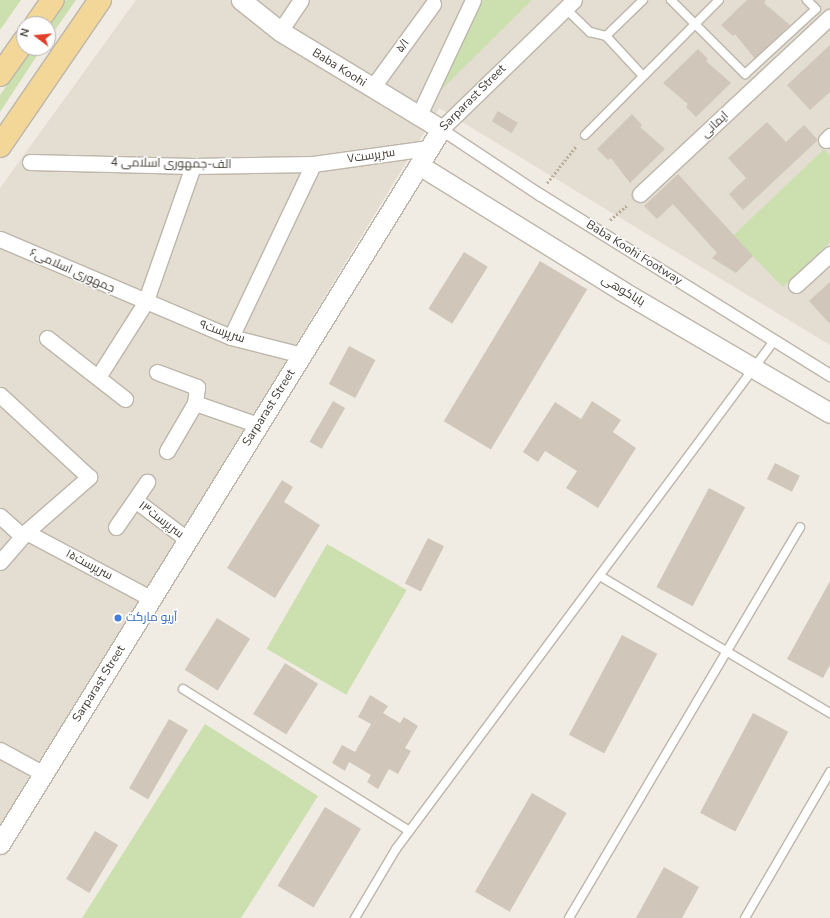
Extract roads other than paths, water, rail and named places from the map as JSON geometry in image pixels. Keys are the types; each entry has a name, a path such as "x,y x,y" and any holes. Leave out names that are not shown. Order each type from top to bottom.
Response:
{"main road":[{"path":"42,16 53,0"},
{"path":"0,146 100,0"},
{"path":"0,75 16,52"}],"street":[{"name":"Baba Koohi","path":"241,0 280,31 418,117 441,129"},
{"path":"280,31 301,0"},
{"path":"418,117 473,0"},
{"name":"۵/۱","path":"372,88 433,4"},
{"name":"Sarparast Street","path":"0,844 441,129 570,4"},
{"name":"ایمانی","path":"640,194 830,17"},
{"name":"Baba Koohi Footway","path":"441,129 539,194 830,375"},
{"name":"سرپرست۷","path":"313,164 429,148"},
{"name":"4 الف-جمهوری اسلامی","path":"30,162 193,166 313,164"},
{"path":"231,337 313,164"},
{"name":"باباکوهی","path":"418,165 622,291 830,413"},
{"path":"98,377 145,303 193,166"},
{"name":"جمهوری اسلامی۶","path":"0,239 145,303"},
{"path":"796,285 830,254"},
{"name":"سرپرست۹","path":"145,303 231,337 302,355"},
{"path":"47,338 126,399"},
{"path":"157,372 197,388 195,403 167,451"},
{"path":"0,395 89,477 24,534 0,562"},
{"path":"195,403 258,425"},
{"path":"116,527 147,482"},
{"name":"سرپرست۱۳","path":"135,500 188,540"},
{"name":"سرپرست۱۵","path":"0,516 24,534 152,598"},
{"path":"0,750 44,774"}],"lane":[{"path":"606,36 642,0"},
{"path":"671,0 696,22 745,74 816,9 807,0"},
{"path":"586,135 719,0"},
{"path":"570,4 590,32 606,36 643,76"},
{"path":"355,918 409,831 774,341"},
{"path":"570,918 800,527"},
{"path":"600,576 830,713"},
{"path":"183,689 409,831"},
{"path":"745,918 830,772"}],"place":[{"name":"آریو مارکت","path":"118,618"}]}
